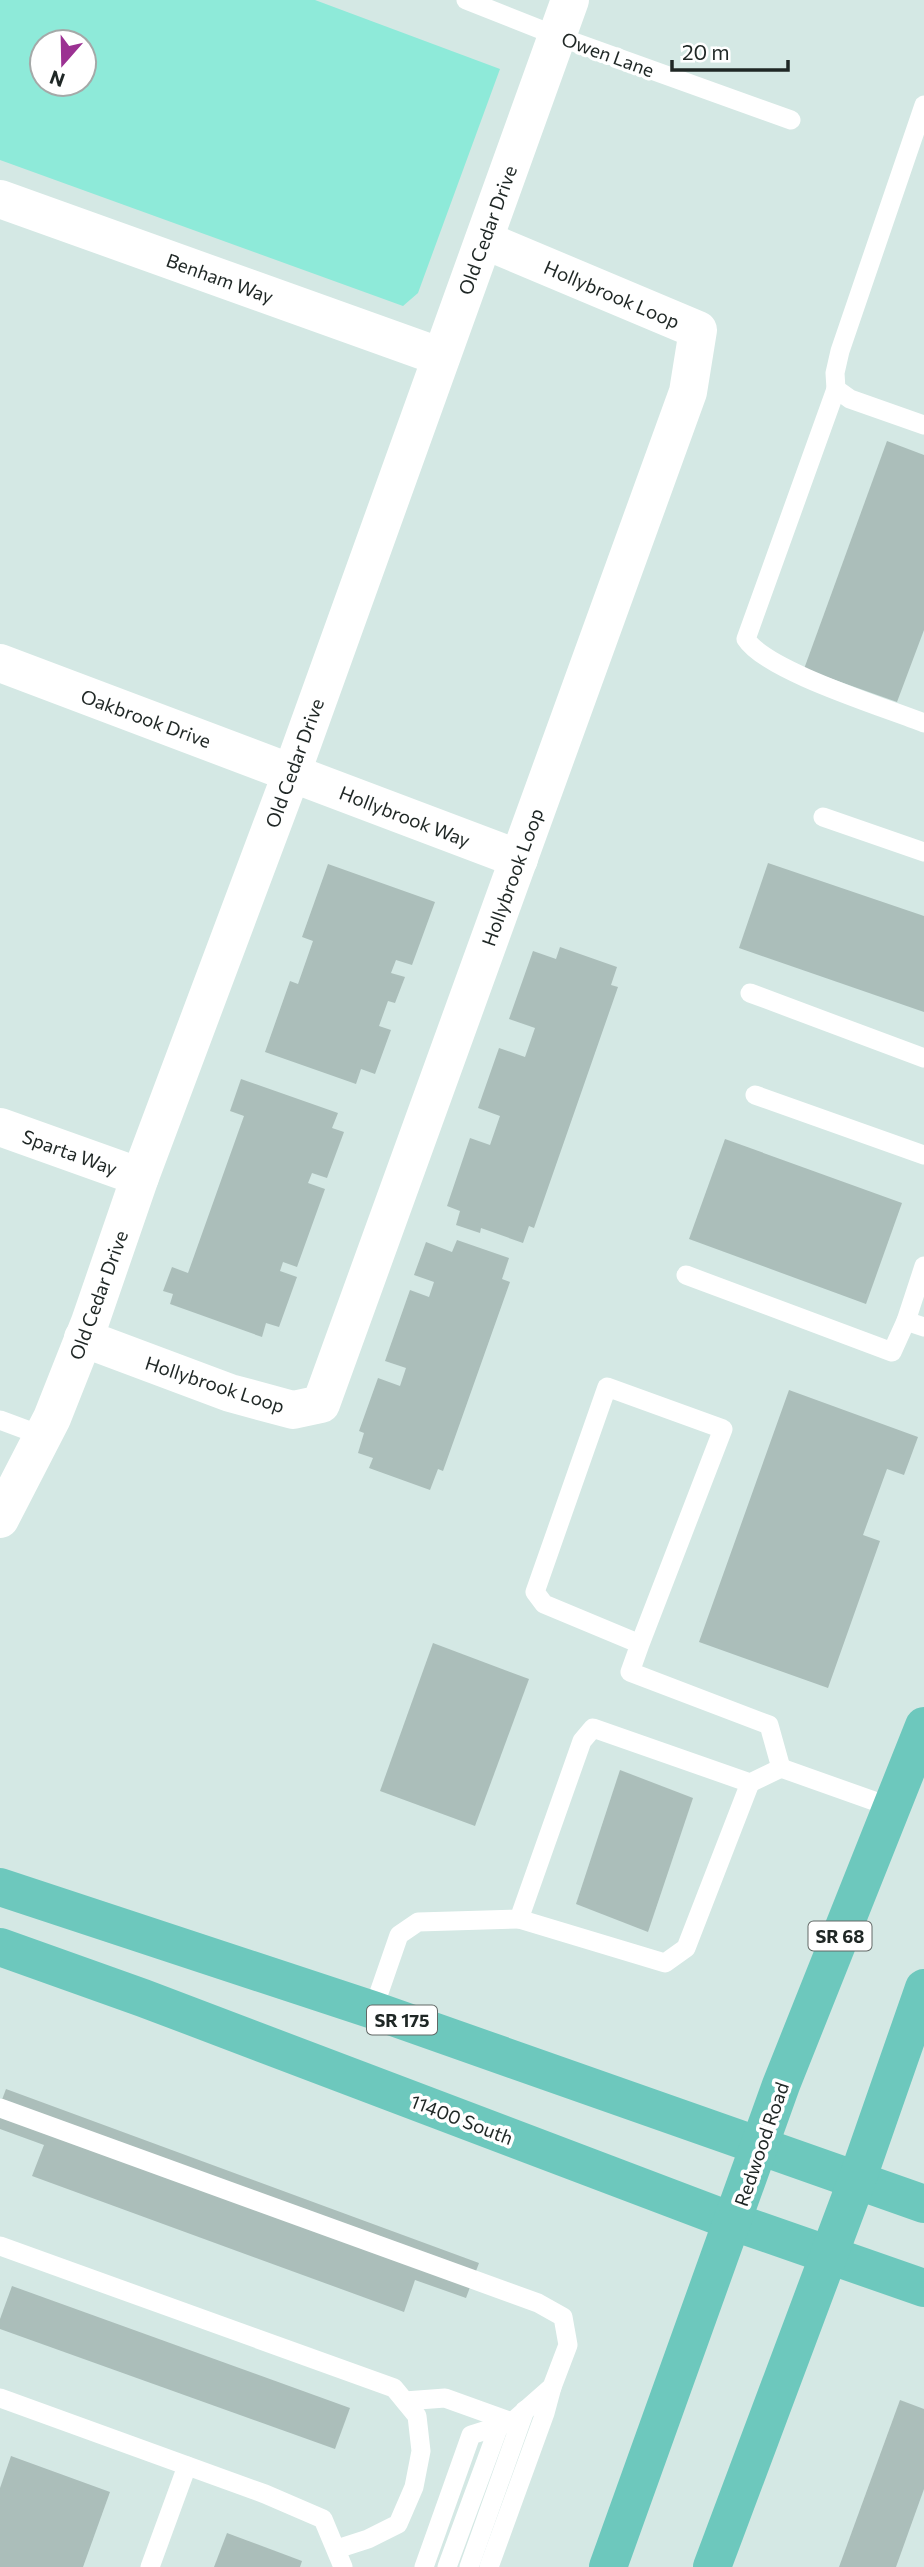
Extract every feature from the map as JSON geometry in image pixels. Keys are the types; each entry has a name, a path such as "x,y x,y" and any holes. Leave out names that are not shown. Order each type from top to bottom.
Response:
{"main road":[{"name":"Redwood Road","path":"608,2567 791,2059 924,1726"},
{"name":"SR 175","path":"0,1887 373,2010 924,2204"},
{"name":"11400 South","path":"0,1947 169,2008 828,2257 924,2288"},
{"path":"712,2567 857,2180 924,1988"}],"street":[{"name":"Old Cedar Drive","path":"0,1519 43,1436 83,1338 140,1177 292,772 570,0"},
{"name":"Benham Way","path":"0,199 441,357"},
{"name":"Hollybrook Loop","path":"83,1338 230,1393 293,1410 321,1404 688,391 698,330 484,240"},
{"name":"Oakbrook Drive","path":"0,663 292,772"},
{"name":"Hollybrook Way","path":"292,772 519,859"},
{"name":"Sparta Way","path":"0,1127 140,1177"}],"lane":[{"name":"Owen Lane","path":"466,0 557,36 791,120"},
{"path":"924,105 840,351 835,373 836,390 746,639 751,646 783,668 924,723"},
{"path":"836,390 850,399 924,425"},
{"path":"822,817 924,852"},
{"path":"750,993 924,1058"},
{"path":"755,1096 924,1155"},
{"path":"686,1275 892,1352 915,1324 924,1266"},
{"path":"640,1644 544,1604 535,1592 607,1387 723,1429 630,1672 769,1725 781,1768"},
{"path":"0,1420 43,1436"},
{"path":"519,1919 582,1741 593,1728 750,1783"},
{"path":"373,2010 399,1935 418,1922 519,1919 664,1963 686,1948 750,1783 781,1768 891,1807"},
{"path":"0,2108 538,2303 564,2317 568,2345 489,2567"},
{"path":"0,2246 394,2388 417,2416 421,2451 414,2487 398,2524 368,2539 340,2558 323,2519 265,2494 0,2398"},
{"path":"424,2567 471,2435 512,2419 552,2387"},
{"path":"405,2401 445,2398 512,2419"},
{"path":"447,2567 512,2419"},
{"path":"469,2567 512,2419"},
{"path":"150,2567 187,2466"}],"green space":[{"path":"0,0 315,0 500,69 418,293 403,306 0,160"}],"building":[{"path":"887,441 924,455 924,630 897,702 804,669"},
{"path":"768,863 924,916 924,1012 739,948"},
{"path":"328,864 435,902 412,965 396,960 391,973 405,977 395,1003 388,1001 379,1026 391,1030 375,1074 361,1069 356,1084 265,1052 290,981 298,984 313,941 302,937"},
{"path":"560,947 617,967 611,985 618,987 534,1228 529,1226 523,1243 481,1228 480,1233 456,1225 460,1211 447,1206 470,1138 490,1145 500,1116 478,1108 499,1048 525,1057 535,1028 509,1019 533,951 556,959"},
{"path":"241,1079 338,1113 332,1128 344,1132 327,1178 312,1173 308,1183 325,1189 297,1267 283,1262 280,1271 297,1277 279,1327 266,1323 262,1337 170,1304 173,1294 163,1291 172,1267 188,1273 244,1116 230,1111"},
{"path":"725,1139 902,1203 866,1304 689,1239"},
{"path":"457,1240 509,1258 502,1279 510,1282 443,1471 438,1469 430,1490 369,1468 373,1458 358,1453 364,1433 359,1431 378,1378 400,1386 406,1368 385,1361 410,1290 429,1297 434,1282 414,1275 426,1242 452,1252"},
{"path":"789,1390 918,1437 904,1475 887,1469 863,1535 880,1541 828,1688 699,1642"},
{"path":"433,1643 529,1679 475,1826 380,1791"},
{"path":"620,1770 693,1798 648,1932 576,1904"},
{"path":"6,2089 479,2263 466,2298 415,2280 404,2312 32,2176 44,2145 0,2129 0,2105"},
{"path":"12,2286 350,2408 335,2449 0,2329 0,2319"},
{"path":"900,2400 924,2409 924,2489 896,2567 839,2567"},
{"path":"11,2456 110,2492 83,2567 0,2567 0,2488"},
{"path":"227,2533 302,2561 300,2567 214,2567"}]}
